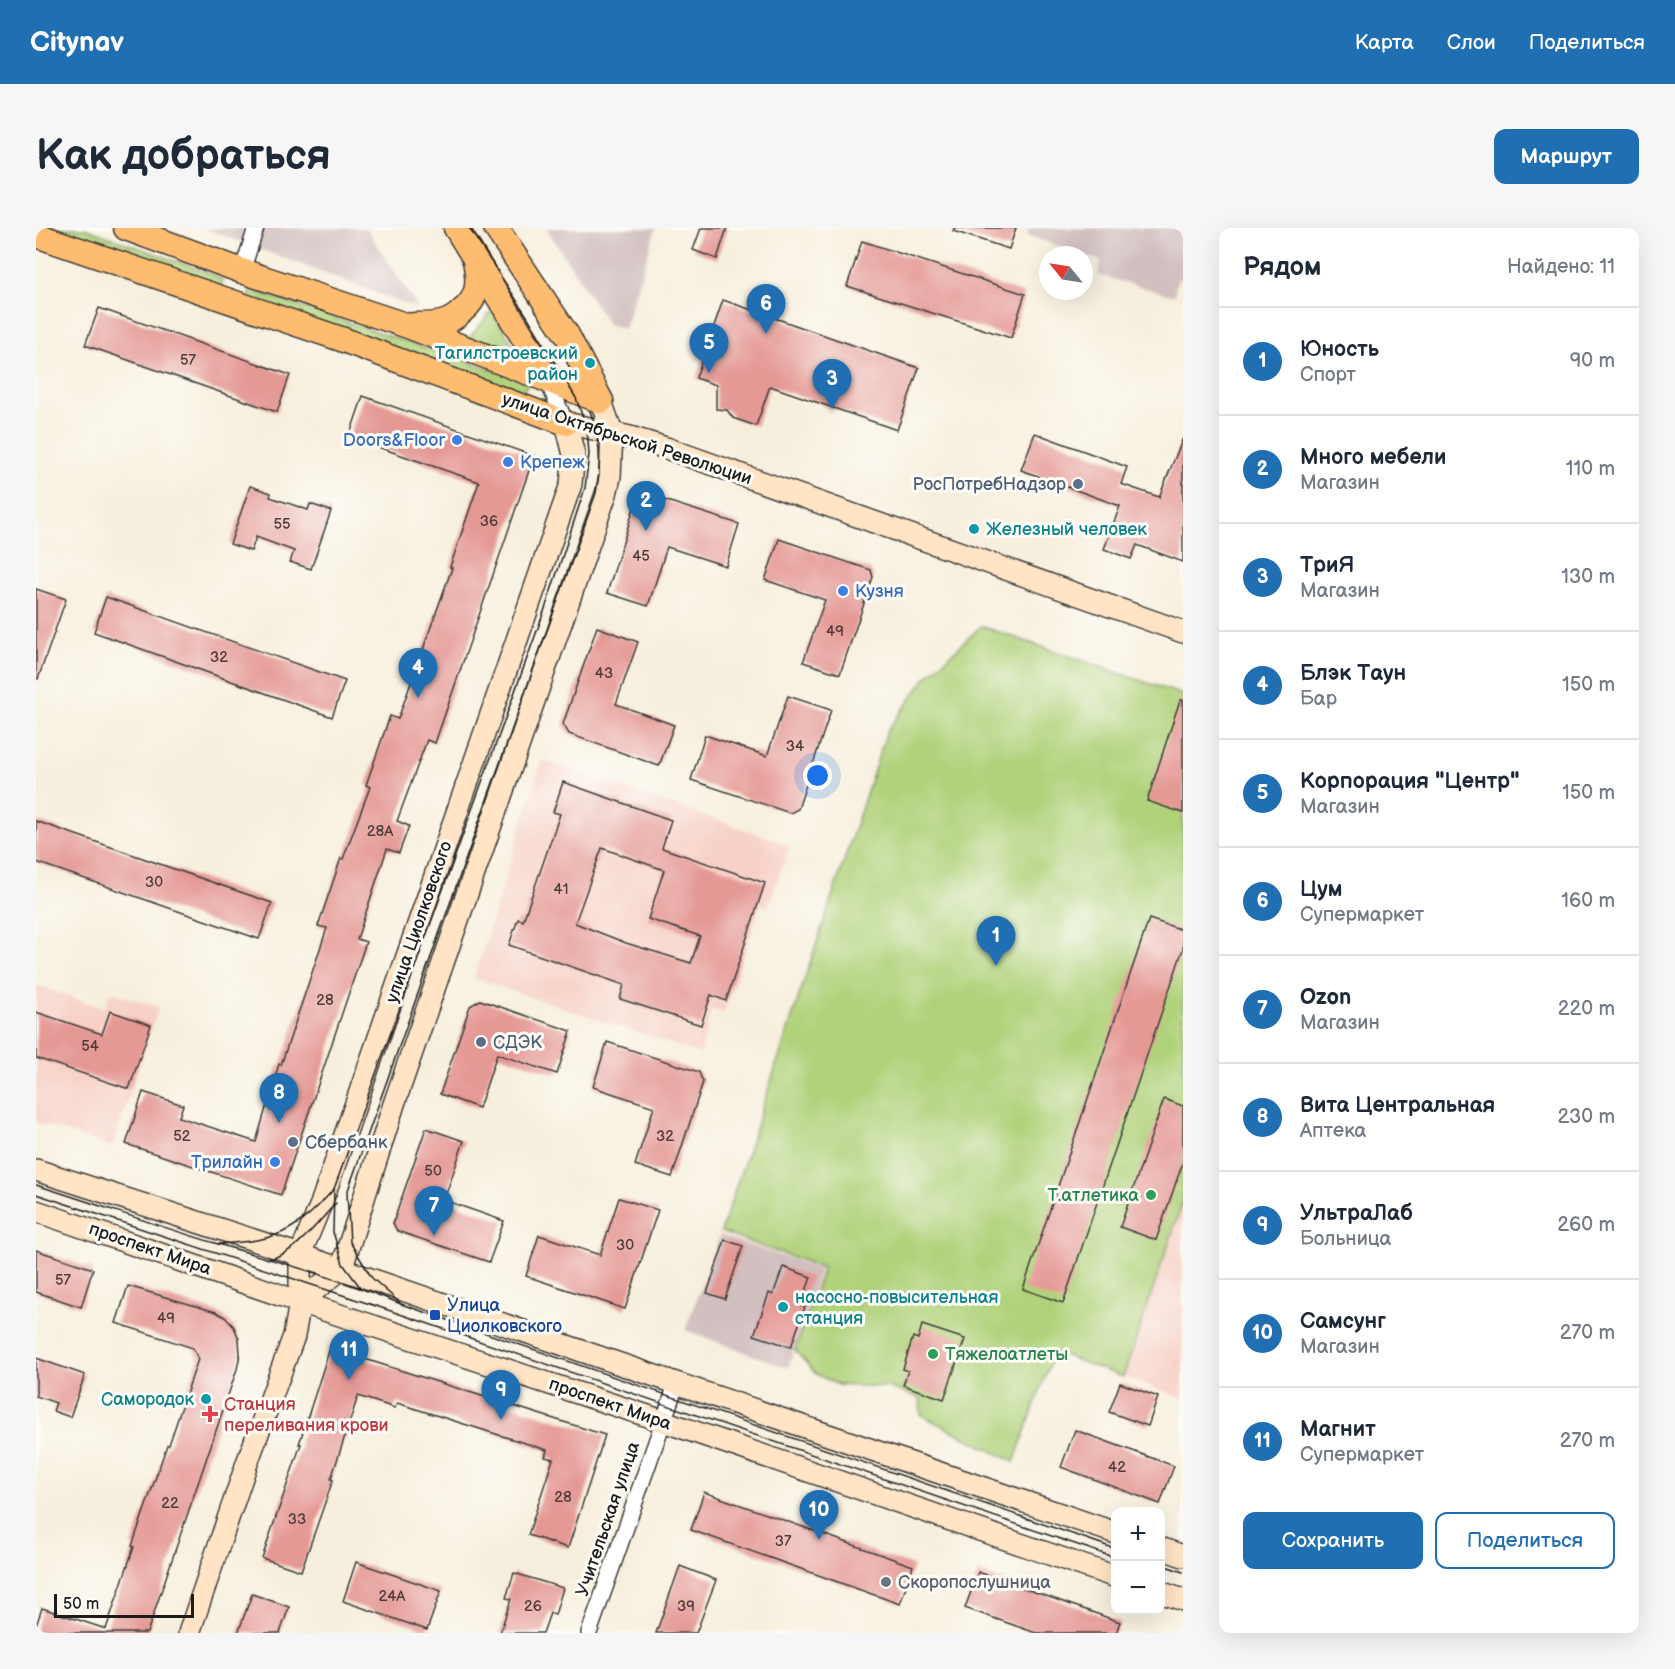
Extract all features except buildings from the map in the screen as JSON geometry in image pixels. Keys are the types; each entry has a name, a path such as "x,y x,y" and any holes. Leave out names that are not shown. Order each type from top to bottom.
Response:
{"main road":[{"name":"улица Октябрьской Революции","path":"126,228 408,326 601,401"},
{"name":"улица Циолковского","path":"456,228 474,254 547,380"},
{"name":"улица Циолковского","path":"340,1269 610,477 612,433 601,401 567,335 496,228"},
{"name":"улица Октябрьской Революции","path":"36,235 341,339 566,423 666,448 1183,632"},
{"path":"408,326 442,323 455,317 469,305 477,293 478,275 474,254"},
{"path":"233,302 242,270"},
{"name":"улица Циолковского","path":"189,1633 247,1463 294,1336 300,1302 300,1255 321,1204 571,484 574,455 566,423"},
{"path":"36,1170 300,1255 1111,1531"},
{"name":"проспект Мира","path":"36,1211 1111,1574"},
{"path":"300,1302 340,1269"},
{"path":"1165,1549 1183,1556"},
{"path":"1165,1593 1183,1600"}],"street":[{"path":"242,270 256,228"},
{"name":"улица Циолковского","path":"547,380 566,423"},
{"name":"Учительская улица","path":"589,1633 676,1385"}],"shaded area":[{"path":"204,228 366,228 419,309"},
{"path":"546,228 656,228 624,329 608,324"},
{"path":"1030,228 1183,228 1183,280 1178,278 1174,296 1098,275 1101,261 1093,258 1093,246 1058,246 1027,235"},
{"path":"542,760 790,845 768,906 761,905 724,1013 711,1009 701,1054 474,978"},
{"path":"36,985 104,1008 110,992 159,1007 112,1147 36,1122"},
{"path":"1183,1201 1183,1398 1123,1377"},
{"path":"720,1235 820,1269 788,1368 685,1330"}],"green space":[{"path":"41,228 84,228 215,275 223,281 219,290"},
{"path":"251,290 529,382 524,390 502,389 248,301"},
{"path":"492,311 516,350 503,352 469,338"},
{"path":"981,626 1183,695 1183,1201 1123,1377 1054,1352 1014,1462 921,1415 920,1398 887,1387 838,1385 816,1374 795,1350 823,1268 721,1232 887,731 926,678"}],"tram line":[{"path":"218,1244 255,1240 283,1232 307,1216 334,1189 546,606 585,488 589,454 587,429 576,398 527,316 469,228"},
{"path":"401,1304 372,1278 350,1242 347,1193 596,493 599,451 590,411"},
{"path":"36,1185 333,1279 1111,1547"},
{"path":"334,1189 333,1232 343,1264 360,1287"},
{"path":"36,1194 385,1309 1111,1556"},
{"path":"268,1259 287,1252 296,1245 336,1203"},
{"path":"1165,1566 1183,1572"}],"place":[{"name":"Цум","path":"766,334"},
{"name":"Тагилстроевский район","path":"590,363"},
{"name":"Корпорация \"Центр\"","path":"709,373"},
{"name":"ТриЯ","path":"832,409"},
{"name":"Doors&Floor","path":"457,440"},
{"name":"Крепеж","path":"508,462"},
{"name":"РосПотребНадзор","path":"1078,484"},
{"name":"Железный человек","path":"974,529"},
{"name":"Много мебели","path":"646,531"},
{"name":"Кузня","path":"843,591"},
{"name":"Блэк Таун","path":"418,698"},
{"name":"Юность","path":"996,966"},
{"name":"СДЭК","path":"481,1042"},
{"name":"Вита Центральная","path":"279,1123"},
{"name":"Сбербанк","path":"293,1142"},
{"name":"Трилайн","path":"275,1162"},
{"name":"Т.атлетика","path":"1151,1195"},
{"name":"Ozon","path":"434,1236"},
{"name":"насосно-повысительная станция","path":"783,1307"},
{"name":"Улица Циолковского","path":"435,1315"},
{"name":"Тяжелоатлеты","path":"933,1354"},
{"name":"Магнит","path":"349,1380"},
{"name":"Самородок","path":"206,1399"},
{"name":"Станция переливания крови","path":"210,1414"},
{"name":"УльтраЛаб","path":"501,1420"},
{"name":"Самсунг","path":"819,1540"},
{"name":"Скоропослушница","path":"886,1582"}]}
